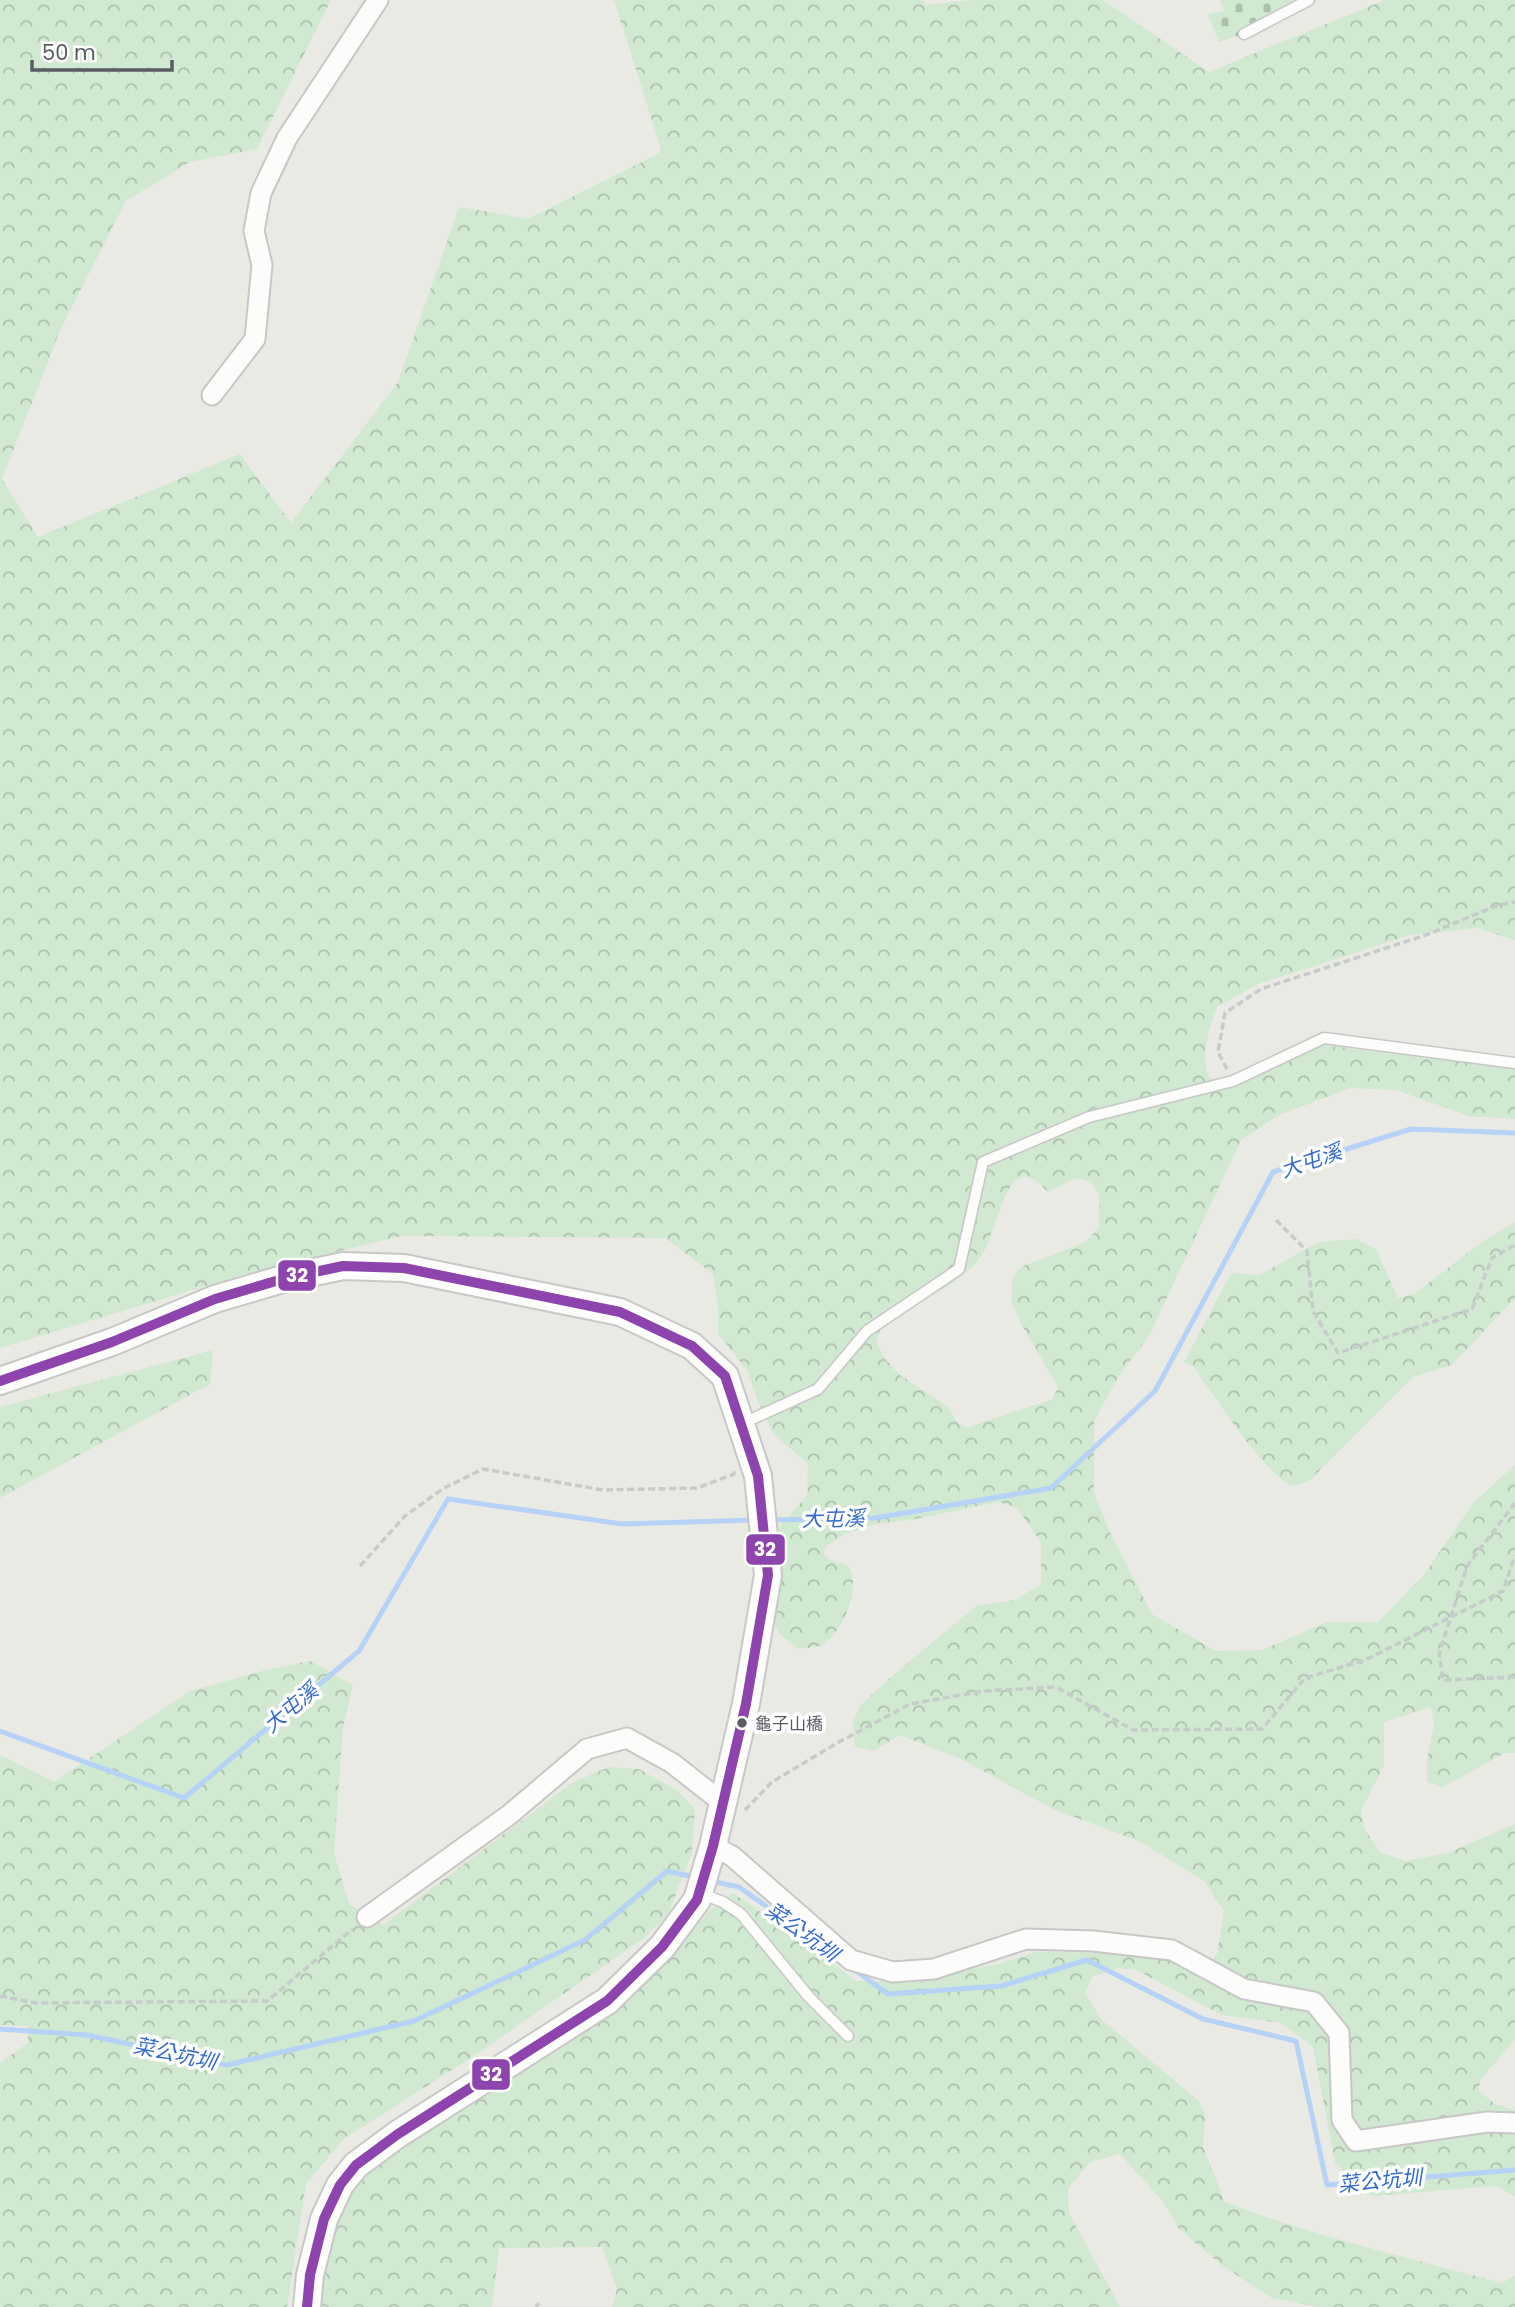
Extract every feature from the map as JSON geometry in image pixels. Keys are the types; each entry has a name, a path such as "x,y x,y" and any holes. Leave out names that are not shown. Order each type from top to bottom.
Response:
{"main road":[{"path":"0,1381 112,1342 215,1299 285,1278 343,1266 404,1268 620,1312 692,1346 725,1376 741,1424 758,1476 768,1574 746,1704 734,1807 711,1853 697,1900 662,1947 607,2001 398,2134 356,2165 340,2185 324,2219 310,2275 307,2307"}],"street":[{"path":"212,395 255,340 262,265 254,231 261,193 287,138 377,0"},
{"path":"367,1917 509,1815 587,1749 627,1738 672,1763 734,1807"},
{"path":"711,1853 732,1856 850,1960 893,1972 934,1969 1026,1939 1093,1941 1172,1950 1244,1989 1314,2002 1339,2034 1342,2120 1356,2141 1487,2122 1515,2123"}],"lane":[{"path":"1244,34 1309,0"},
{"path":"741,1424 818,1389 867,1331 959,1269 983,1162 1089,1118 1233,1081 1324,1038 1515,1063"},
{"path":"699,1893 723,1902 741,1914 809,1997 848,2036"}],"path":[{"path":"1233,1081 1219,1052 1225,1013 1261,989 1426,934 1498,905 1515,902"},
{"path":"1276,1220 1307,1251 1313,1311 1338,1353 1472,1308 1492,1258 1515,1245"},
{"path":"360,1566 405,1516 444,1488 484,1469 603,1490 697,1488 734,1474 733,1460"},
{"path":"1515,1503 1467,1566 1439,1654 1443,1680 1515,1677"},
{"path":"734,1807 837,1743 910,1704 983,1692 1056,1687 1133,1730 1262,1729 1305,1678 1365,1660 1503,1591 1515,1555"},
{"path":"0,1996 36,2003 267,2001 367,1917"}],"green space":[{"path":"0,0 331,0 257,149 190,162 126,201 61,328 2,479 38,537 240,454 291,523 398,382 459,207 528,219 662,152 614,0 923,0 927,5 970,0 1103,0 1209,72 1385,0 1515,0 1515,940 1477,928 1410,935 1258,984 1217,1007 1207,1042 1205,1062 1210,1077 1230,1088 1323,1045 1515,1069 1515,1119 1469,1116 1396,1090 1351,1088 1279,1115 1241,1140 1148,1338 1120,1374 1094,1421 1094,1492 1110,1532 1152,1614 1216,1651 1262,1650 1327,1622 1378,1622 1423,1576 1474,1502 1515,1465 1515,1753 1505,1753 1443,1787 1427,1782 1427,1760 1434,1726 1431,1707 1384,1722 1384,1765 1361,1811 1365,1830 1381,1853 1407,1861 1448,1853 1515,1824 1515,2040 1480,2080 1479,2091 1495,2104 1515,2110 1515,2197 1497,2186 1372,2196 1335,2163 1313,2047 1281,2023 1222,2015 1134,1969 1117,1968 1092,1977 1085,1993 1102,2020 1199,2101 1205,2114 1203,2147 1225,2202 1328,2236 1502,2283 1515,2276 1515,2307 1318,2307 1272,2298 1223,2266 1178,2228 1165,2204 1120,2154 1090,2162 1068,2189 1069,2213 1120,2307 612,2307 617,2289 602,2247 499,2248 492,2307 318,2307 332,2225 351,2193 374,2167 624,2000 677,1950 709,1911 733,1893 856,1981 905,1981 999,1964 1036,1952 1159,1956 1201,1973 1217,1954 1224,1912 1204,1881 1141,1842 1053,1809 961,1759 900,1735 873,1751 855,1747 853,1723 859,1707 892,1676 976,1606 1015,1600 1041,1584 1041,1542 1016,1507 998,1502 876,1524 845,1534 825,1547 824,1554 830,1560 849,1566 852,1575 852,1597 844,1619 824,1644 797,1649 780,1634 770,1616 775,1536 807,1495 808,1464 773,1433 747,1370 718,1334 718,1305 713,1274 665,1238 402,1236 252,1272 0,1348","holes":["1024,1176 1036,1180 1048,1192 1076,1178 1091,1182 1099,1195 1099,1227 1086,1242 1023,1266 1013,1277 1011,1302 1058,1387 1053,1399 965,1428 957,1422 948,1407 900,1375 885,1359 876,1342 881,1327 954,1282 976,1264 986,1248 1005,1196 1014,1181"]},
{"path":"1220,0 1300,0 1244,34 1219,42 1208,14 1224,11"},
{"path":"1515,1222 1515,1298 1452,1365 1413,1377 1308,1482 1292,1486 1280,1478 1253,1450 1193,1366 1184,1362 1231,1273 1260,1275 1318,1242 1356,1239 1376,1249 1398,1298 1414,1294 1482,1242"},
{"path":"213,1350 210,1384 0,1498 0,1407"},
{"path":"310,1661 353,1685 343,1727 334,1853 349,1904 383,1925 573,1782 609,1767 639,1769 678,1791 695,1809 692,1853 668,1914 644,1938 474,2056 345,2138 306,2184 287,2307 0,2307 0,2063 28,2043 28,2026 0,2025 0,1755 54,1782 190,1691"}],"waterway":[{"name":"大屯溪","path":"770,1520 875,1518 1051,1488 1155,1391 1273,1172 1411,1129 1515,1133"},
{"name":"大屯溪","path":"0,1731 184,1798 359,1651 448,1499 622,1524 753,1520"},
{"name":"菜公坑圳","path":"0,2029 87,2035 227,2065 414,2021 585,1940 667,1871 694,1877"},
{"name":"菜公坑圳","path":"711,1881 739,1887 818,1943"},
{"name":"菜公坑圳","path":"855,1970 888,1994 1001,1986 1087,1960 1203,2019 1296,2041 1327,2185 1515,2170"}],"transit line":[{"name":"32","path":"0,1381 112,1342 215,1299 286,1278 343,1266 404,1268 620,1312 692,1346 725,1376 758,1476 768,1575 746,1704 713,1846 697,1900 662,1947 607,2001 398,2134 356,2165 340,2185 324,2219 310,2275 307,2307"}],"place":[{"name":"龜子山橋","path":"742,1723"}]}
